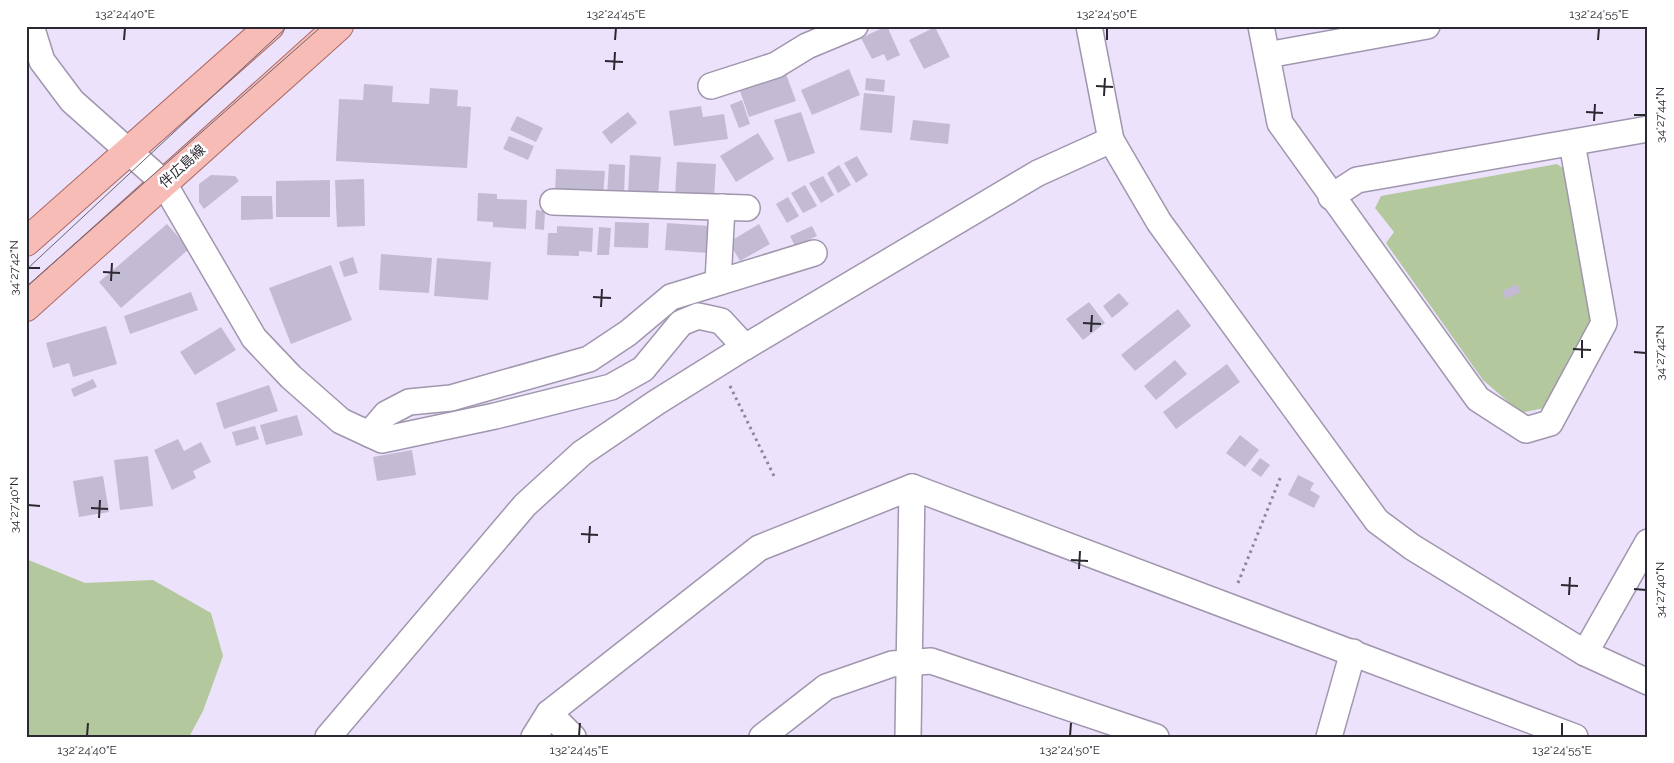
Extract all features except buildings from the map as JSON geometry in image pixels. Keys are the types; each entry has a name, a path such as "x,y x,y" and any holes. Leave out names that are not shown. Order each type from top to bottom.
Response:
{"main road":[{"path":"26,242 270,26"},
{"name":"伴広島線","path":"26,307 339,26"}],"street":[{"path":"31,26 42,61 72,101 163,182 254,338 291,378 341,421 382,440 496,416 611,388 643,369 681,323 698,316 721,321 745,348"},
{"path":"711,86 776,65 807,46 855,26"},
{"path":"1089,26 1112,140 1159,222 1377,521 1412,547 1585,653 1648,682"},
{"path":"1261,26 1280,123 1331,197 1478,399 1526,430 1550,423 1604,323 1572,143"},
{"path":"1267,55 1427,26"},
{"path":"1331,197 1357,180 1648,129"},
{"path":"328,737 526,505 582,453 657,402 1038,173 1112,140"},
{"path":"553,202 747,208"},
{"path":"718,282 722,207"},
{"path":"369,434 386,414 409,402 452,398 589,359 628,333 671,297 814,253"},
{"path":"908,737 912,487"},
{"path":"534,737 549,713 759,548 912,487 1575,737"},
{"path":"1585,653 1648,542"},
{"path":"1329,737 1353,652"},
{"path":"762,737 826,687 892,664 931,660 1156,737"},
{"path":"549,713 573,737"}],"path":[{"path":"729,383 774,476"},
{"path":"1236,588 1282,476"}],"green space":[{"path":"1557,164 1567,171 1590,320 1544,408 1521,413 1483,380 1386,243 1394,232 1375,208 1381,196"},
{"path":"26,559 85,583 153,580 211,613 223,656 203,711 189,737 26,737"}],"tram line":[{"path":"26,270 288,26"},
{"path":"26,287 322,26"}]}
